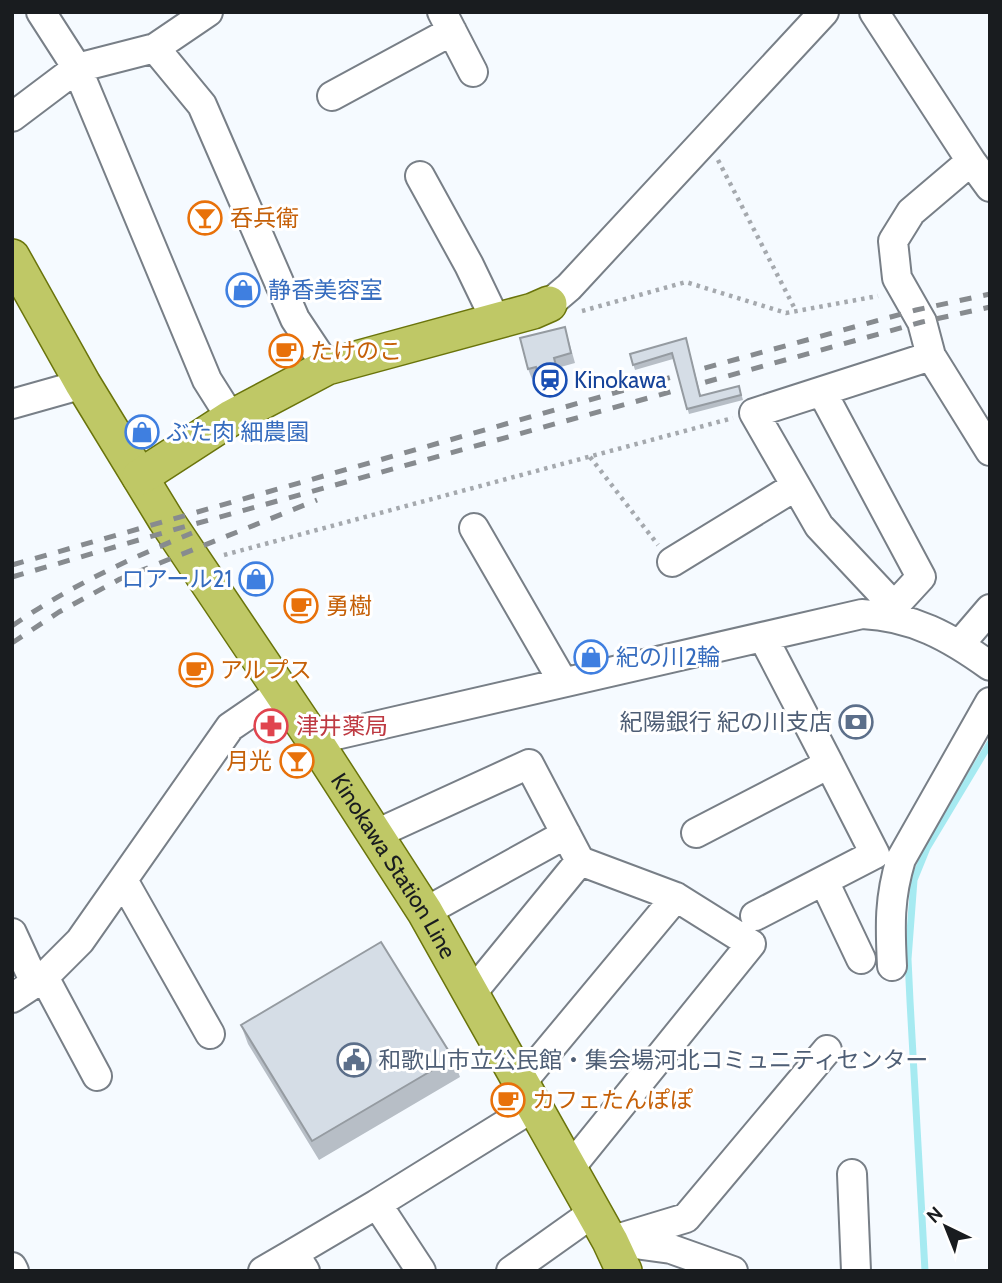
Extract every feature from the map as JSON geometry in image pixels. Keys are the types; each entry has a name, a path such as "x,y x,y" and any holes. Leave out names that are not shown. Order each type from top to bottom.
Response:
{"main road":[{"name":"Kinokawa Station Line","path":"12,257 139,477 425,912 610,1241"},
{"path":"139,477 231,418 327,367 533,311 549,304"}],"street":[{"path":"41,12 77,68 207,380 231,418"},
{"path":"12,117 77,68 155,48 208,12"},
{"path":"549,304 569,287 824,12"},
{"path":"874,12 990,187"},
{"path":"332,96 447,22 472,72"},
{"path":"155,48 202,105 295,319 327,367"},
{"path":"971,161 911,212 893,241 897,278 922,323 931,356 990,451"},
{"path":"420,176 496,321"},
{"path":"931,356 754,413 819,526 890,611 960,644 990,666"},
{"path":"12,404 83,384"},
{"path":"314,740 862,614 890,611 921,577 822,392"},
{"path":"672,562 796,486"},
{"path":"474,528 563,682"},
{"path":"960,644 990,608"},
{"path":"755,916 875,854 763,637"},
{"path":"30,986 80,941 230,727 281,692"},
{"path":"892,966 889,918 893,886 901,859 990,702"},
{"path":"376,834 529,764 580,861 677,897 751,944 570,1168"},
{"path":"696,833 829,764"},
{"path":"425,912 566,834"},
{"path":"472,993 580,861"},
{"path":"123,880 210,1034"},
{"path":"824,881 861,959"},
{"path":"263,1271 300,1262 529,1094 677,897"},
{"path":"12,933 30,986 97,1076"},
{"path":"511,1271 686,1218 827,1050"},
{"path":"852,1174 856,1271"},
{"path":"377,1204 421,1271"},
{"path":"610,1241 670,1249 733,1271"}],"path":[{"path":"707,138 796,311"},
{"path":"549,304 556,318 686,282 786,313 905,292"},
{"path":"195,563 754,413"},
{"path":"590,457 672,562"}],"building":[{"path":"565,327 571,353 554,358 559,377 540,382 536,367 528,369 520,338"},
{"path":"686,338 700,396 739,386 741,395 687,409 672,353 633,365 630,354"},
{"name":"和歌山市立公民館・集会場河北コミュニティセンター","path":"381,942 453,1058 312,1141 241,1025"}],"waterway":[{"path":"925,1271 908,959 914,880 927,848 990,743"}],"railway":[{"path":"12,565 621,391 916,310 990,294"},
{"path":"12,577 922,322 990,307"},
{"path":"12,643 59,612 120,579 317,500"},
{"path":"12,626 99,575 192,533"}],"place":[{"name":"呑兵衛","path":"205,218"},
{"name":"静香美容室","path":"243,290"},
{"name":"たけのこ","path":"286,351"},
{"name":"Kinokawa","path":"550,380"},
{"name":"ぶた肉 細農園","path":"142,432"},
{"name":"ロアール21","path":"256,579"},
{"name":"勇樹","path":"301,606"},
{"name":"紀の川2輪","path":"591,657"},
{"name":"アルプス","path":"196,670"},
{"name":"紀陽銀行 紀の川支店","path":"856,722"},
{"name":"津井薬局","path":"271,726"},
{"name":"月光","path":"297,761"},
{"name":"和歌山市立公民館・集会場河北コミュニティセンター","path":"354,1060"},
{"name":"カフェたんぽぽ","path":"508,1100"}]}
